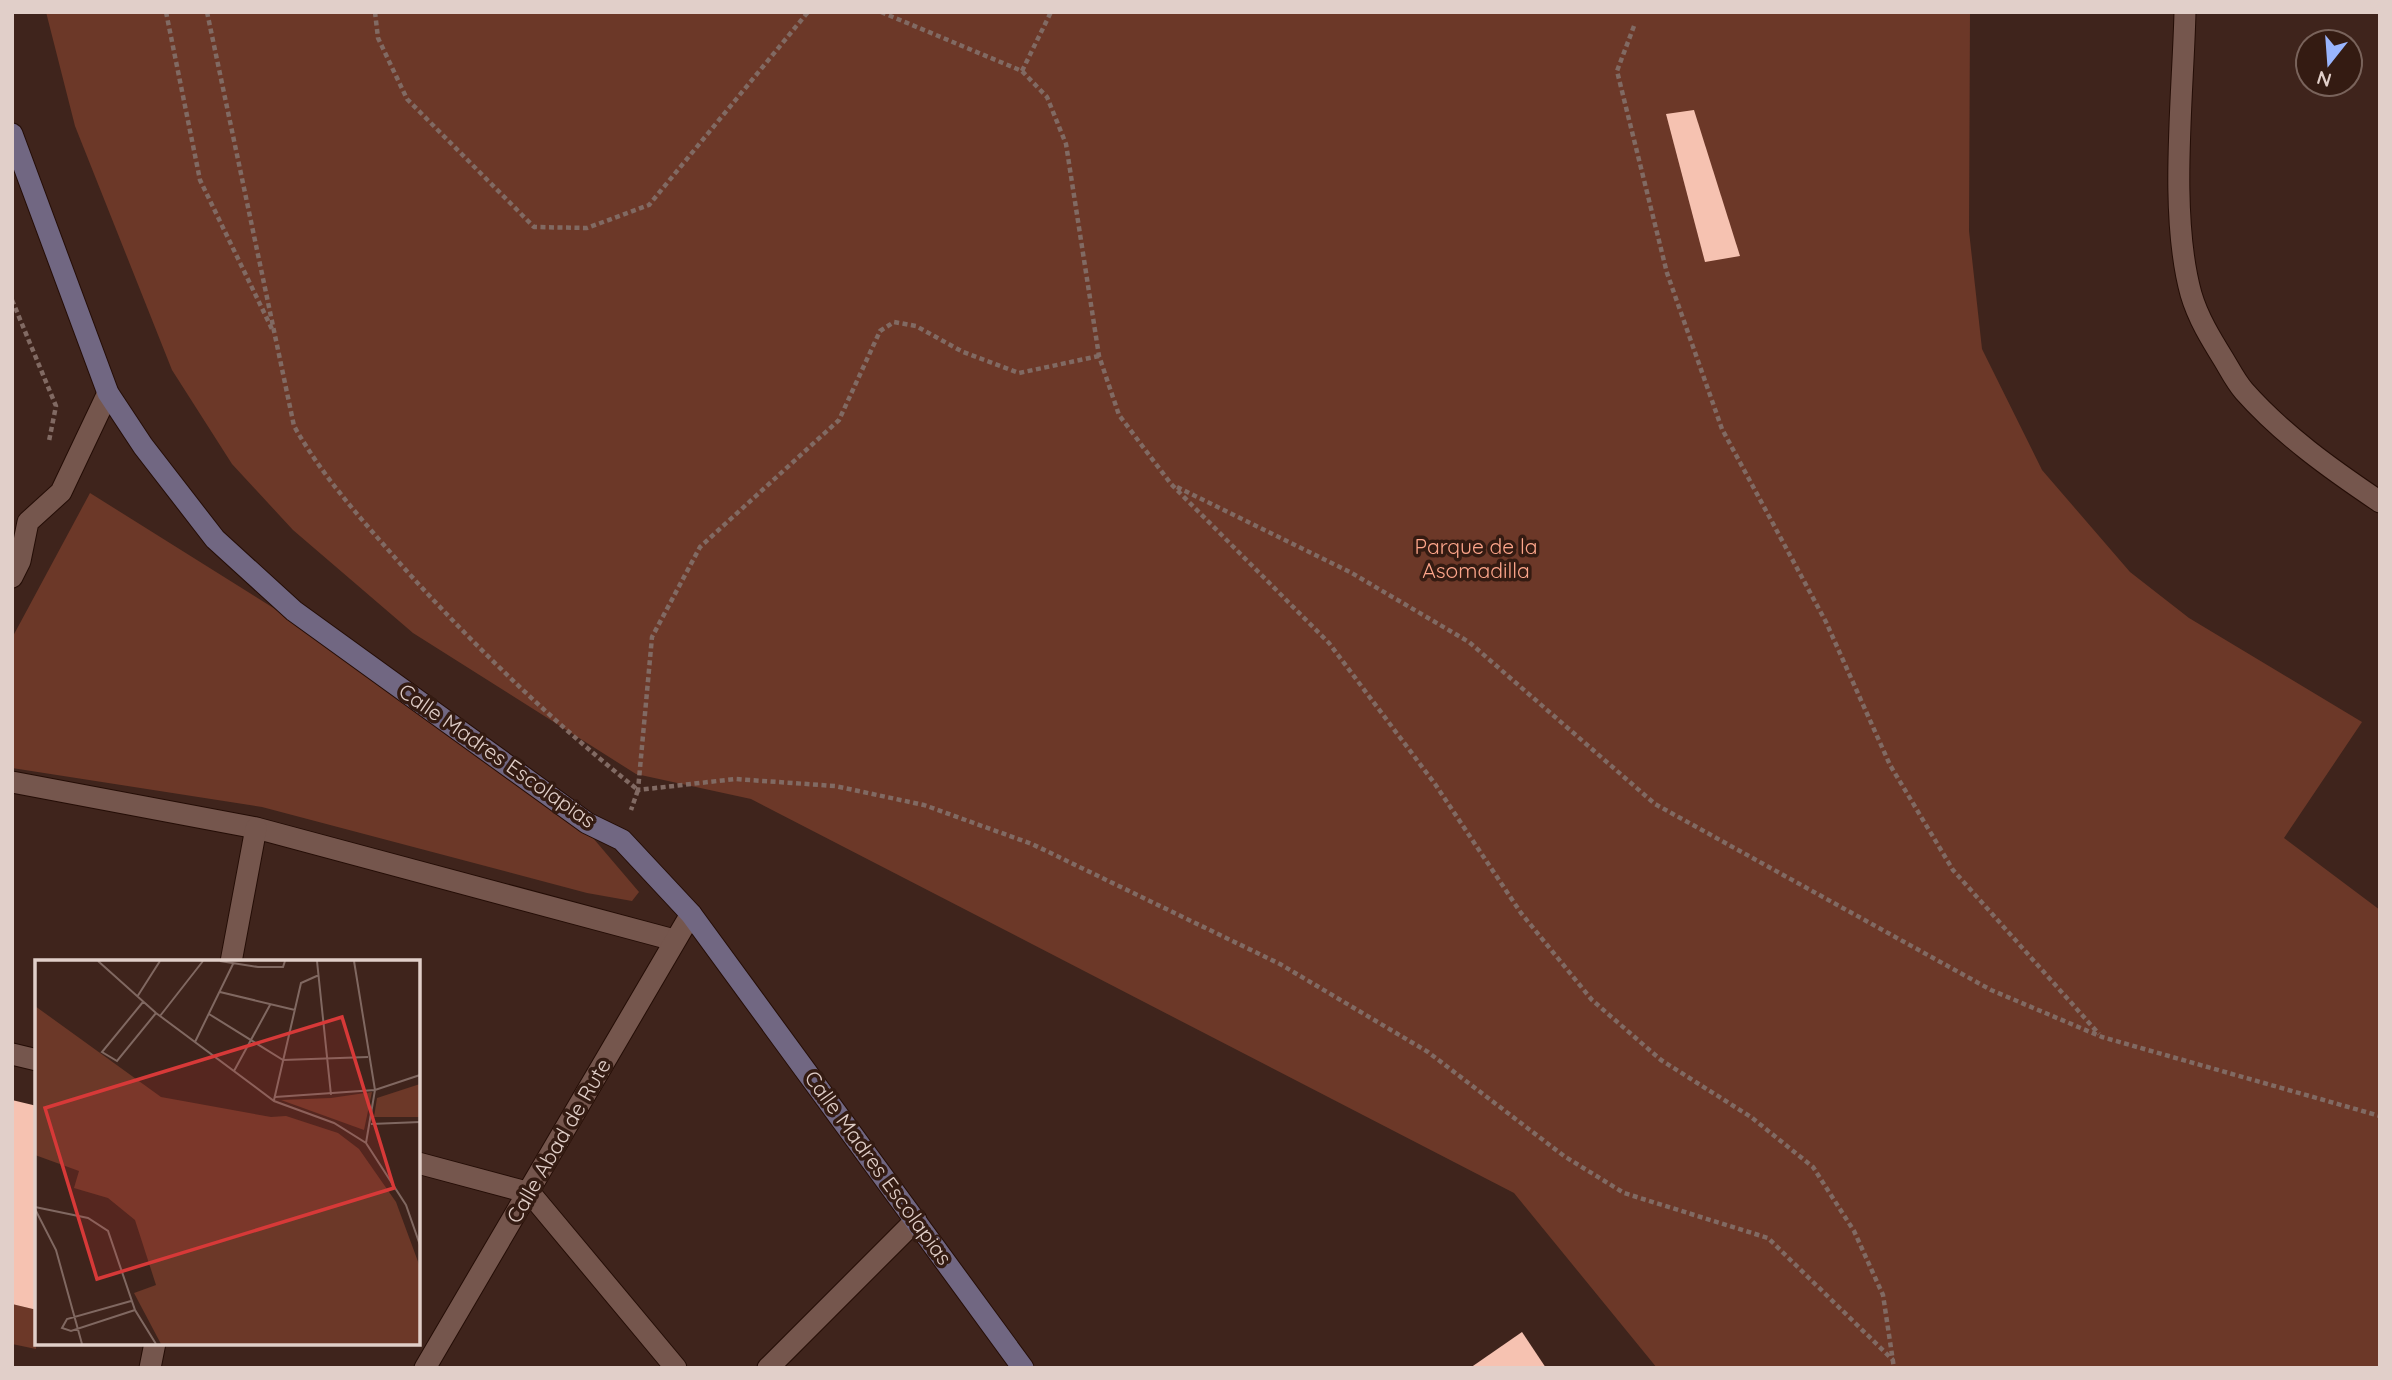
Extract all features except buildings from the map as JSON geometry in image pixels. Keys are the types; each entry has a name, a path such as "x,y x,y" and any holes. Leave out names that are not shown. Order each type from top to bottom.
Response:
{"street":[{"path":"2185,12 2180,215 2183,260 2192,296 2205,330 2242,389 2282,429 2326,466 2380,502"},
{"name":"Calle Madres Escolapias","path":"12,134 108,393 144,446 215,539 295,611 587,823 622,840 691,914 1023,1368"},
{"path":"12,577 20,561 20,520 61,492 108,393"},
{"path":"12,782 257,828 674,940"},
{"path":"231,960 257,828"},
{"name":"Calle Abad de Rute","path":"425,1368 530,1193 691,914"},
{"path":"12,1054 35,1060"},
{"path":"420,1164 530,1193 676,1368"},
{"path":"768,1368 916,1220"},
{"path":"150,1368 155,1345"}],"path":[{"path":"166,12 200,180 275,336"},
{"path":"206,12 294,425 318,468 450,618 581,745 638,790 735,779 835,786 924,805 1032,844 1280,964 1428,1052 1564,1156 1623,1194 1768,1238 1893,1360"},
{"path":"375,12 378,38 407,99 436,129 534,227 587,228 649,205 808,12"},
{"path":"881,12 1022,71 1047,97 1066,144 1099,356 1119,415 1171,484 1329,643 1436,784 1521,913 1592,1000 1661,1060 1751,1117 1813,1167 1854,1231 1883,1295 1894,1368"},
{"path":"1022,71 1051,12"},
{"path":"1633,26 1617,71 1667,273 1722,429 1826,622 1890,765 1953,870 2102,1037"},
{"path":"12,300 56,406 47,449"},
{"path":"622,840 638,790 652,637 700,547 839,420 880,331 894,322 916,326 963,352 1019,373 1099,356"},
{"path":"1171,484 1350,572 1469,642 1655,804 1991,990 2102,1037 2380,1116"}],"green space":[{"name":"Parque de la Asomadilla","path":"46,12 1970,12 1969,231 1982,349 2042,470 2130,572 2189,618 2362,722 2284,838 2380,910 2380,1368 1657,1368 1514,1193 751,799 636,774 413,633 293,530 232,464 172,370 75,126"},
{"path":"90,493 283,614 593,838 639,892 632,901 587,893 262,807 12,768 12,638"},
{"path":"12,1304 35,1310 36,1349 12,1344"}]}
